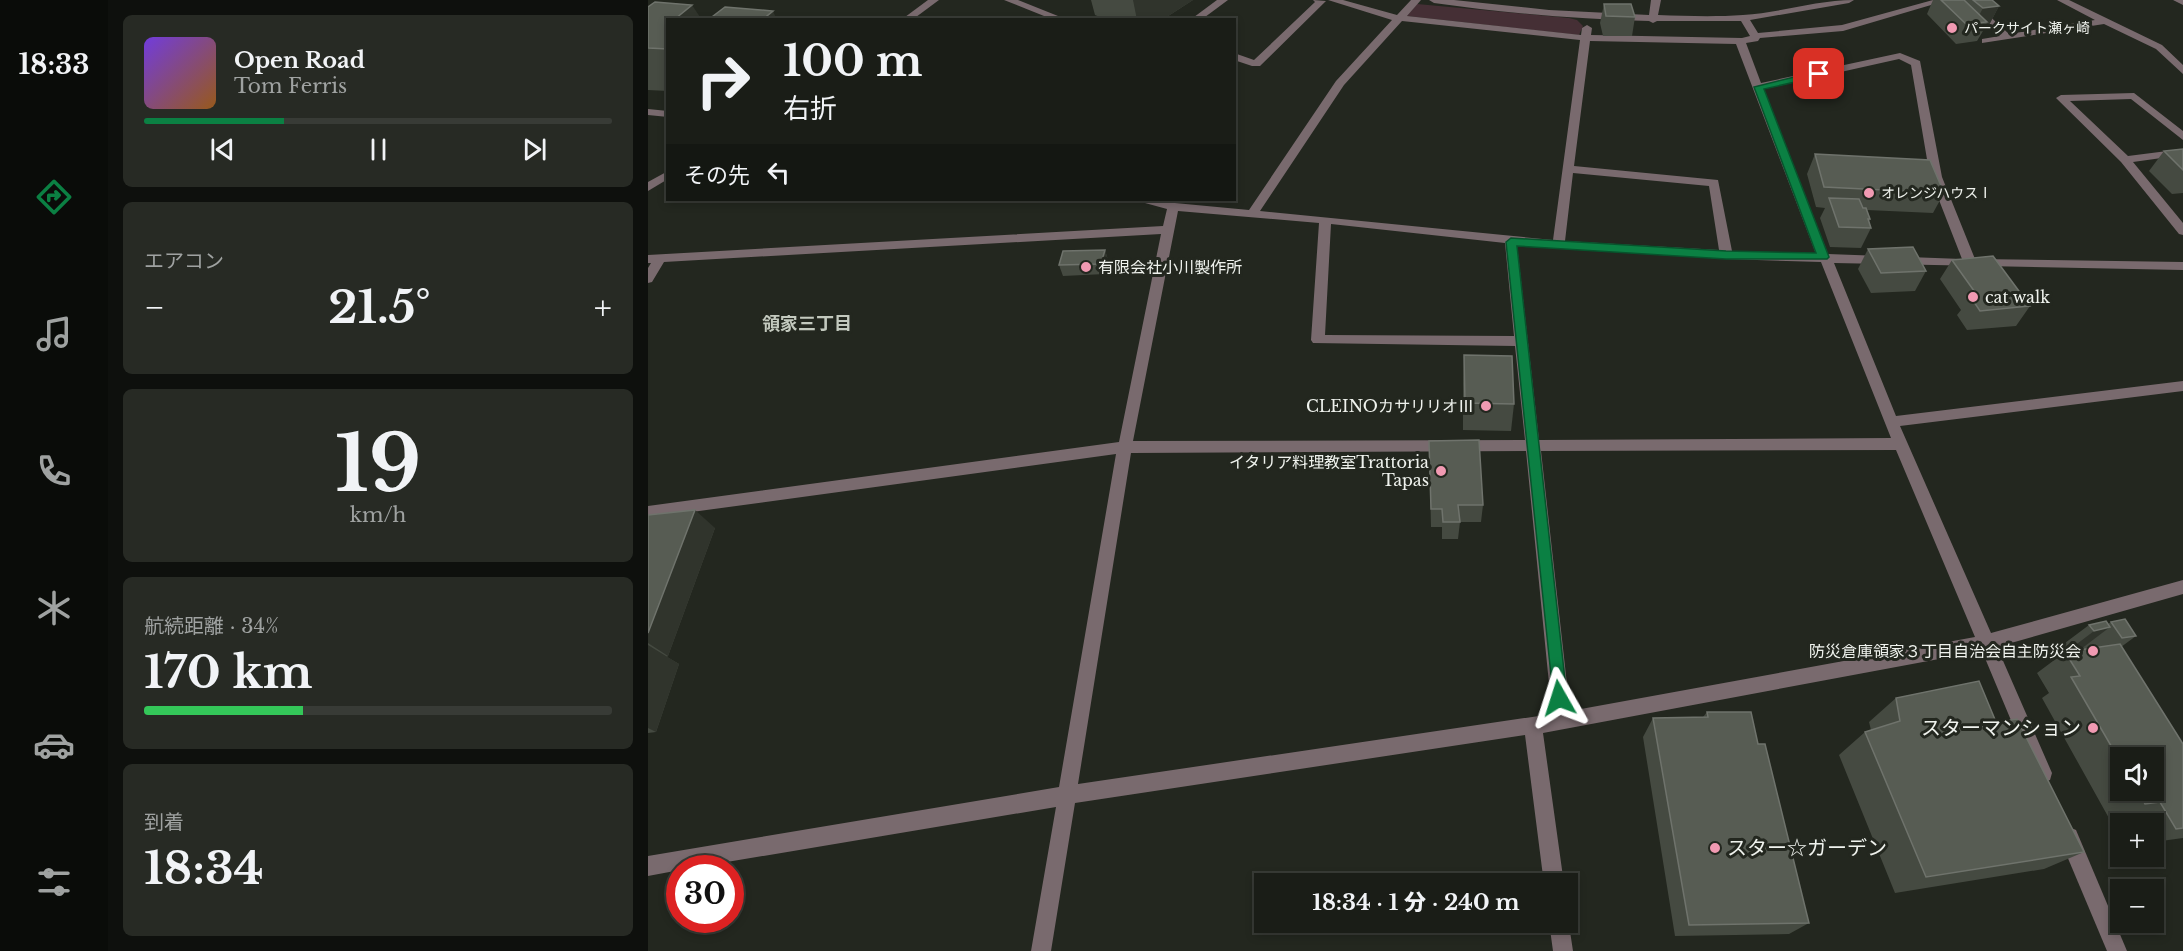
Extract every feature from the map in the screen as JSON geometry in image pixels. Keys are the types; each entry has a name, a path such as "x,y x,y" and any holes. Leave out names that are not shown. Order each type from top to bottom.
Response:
{"street":[{"path":"908,18 930,0"},
{"path":"1009,0 1058,18"},
{"path":"1197,18 1223,0"},
{"path":"1236,57 1256,64 1321,1 1318,0"},
{"path":"1333,0 1398,17 1586,38 1742,41 1755,39 1755,36 1843,28 1943,0"},
{"path":"1251,215 1340,83 1416,0"},
{"path":"1434,0 1588,16 1653,20 1744,18 1849,0"},
{"path":"1653,20 1656,0"},
{"path":"1897,0 1912,6 1931,0"},
{"path":"1967,0 2007,38"},
{"path":"2062,0 2159,47 2183,71"},
{"path":"2178,0 2183,2"},
{"path":"1558,245 1588,16"},
{"path":"1744,18 1755,36"},
{"path":"1985,41 2105,21"},
{"path":"1742,41 1740,41 1823,257 1829,264 1891,422 2048,785"},
{"path":"1758,87 1900,56 1916,63 1936,177 1970,263"},
{"path":"2183,136 2134,96 2061,98 2125,160 2183,231"},
{"path":"648,112 666,114"},
{"path":"2125,160 2183,153"},
{"path":"1568,169 1714,183 1726,255"},
{"path":"649,186 666,175"},
{"path":"1152,201 1173,207 1325,220 1511,242 1558,245 1726,255 1970,263 2183,266"},
{"path":"1041,951 1125,447 1173,207"},
{"path":"1325,220 1318,340 1522,341"},
{"path":"648,279 654,259 1167,230"},
{"path":"1511,242 1562,721"},
{"path":"1891,422 2183,386"},
{"path":"648,512 1125,447 1901,444"},
{"path":"648,866 1068,795 1562,721 1988,642 2183,587"},
{"path":"1533,726 1553,873"},
{"path":"2062,818 2117,951"},
{"path":"1561,933 1563,951"}],"shaded area":[{"path":"1417,4 1569,18 1577,20 1583,26 1579,35 1407,16"}],"building":[{"path":"1941,0 1964,0 1987,22 1966,24"},
{"path":"1973,0 1992,0 1999,6 1983,8"},
{"path":"655,2 692,5 676,18 666,18 666,49 648,48 648,7"},
{"path":"1604,4 1631,4 1635,17 1606,16"},
{"path":"725,7 773,11 764,18 711,18"},
{"path":"2183,149 2183,170 2164,151"},
{"path":"1815,154 1930,160 1944,193 1824,187"},
{"path":"1829,198 1859,199 1863,208 1866,208 1871,228 1839,227"},
{"path":"1913,247 1926,271 1881,273 1868,249"},
{"path":"1105,250 1101,264 1059,265 1063,251"},
{"path":"1993,256 2030,306 1980,311 1970,296 1977,295 1952,260"},
{"path":"1464,355 1512,356 1514,404 1465,403"},
{"path":"1479,440 1483,505 1458,505 1460,522 1443,522 1442,509 1431,509 1429,441"},
{"path":"695,510 648,633 648,515"},
{"path":"2125,619 2136,636 2122,638 2111,622"},
{"path":"2106,621 2110,627 2094,631 2089,625"},
{"path":"2120,644 2183,744 2183,828 2176,829 2160,802 2145,804 2143,801 2164,801 2164,747 2112,747 2071,677 2080,676 2065,652"},
{"path":"1979,681 1996,722 2017,719 2084,852 1926,877 1865,732 1900,721 1896,698"},
{"name":"スター☆ガーデン","path":"1707,712 1751,712 1758,744 1765,744 1809,923 1689,925 1653,718 1708,717"}],"place":[{"name":"パークサイト瀬ヶ崎","path":"1952,28"},
{"name":"オレンジハウスⅠ","path":"1869,193"},
{"name":"有限会社小川製作所","path":"1086,267"},
{"name":"cat walk","path":"1973,297"},
{"name":"CLEINOカサリリオⅢ","path":"1486,406"},
{"name":"イタリア料理教室Trattoria Tapas","path":"1441,471"},
{"name":"防災倉庫領家３丁目自治会自主防災会","path":"2093,651"},
{"name":"スターマンション","path":"2093,728"},
{"name":"スター☆ガーデン","path":"1715,848"}],"district":[{"name":"領家三丁目","path":"807,324"}],"route":[{"path":"1559,698 1511,242 1726,255 1823,257 1758,87 1819,74"}]}
